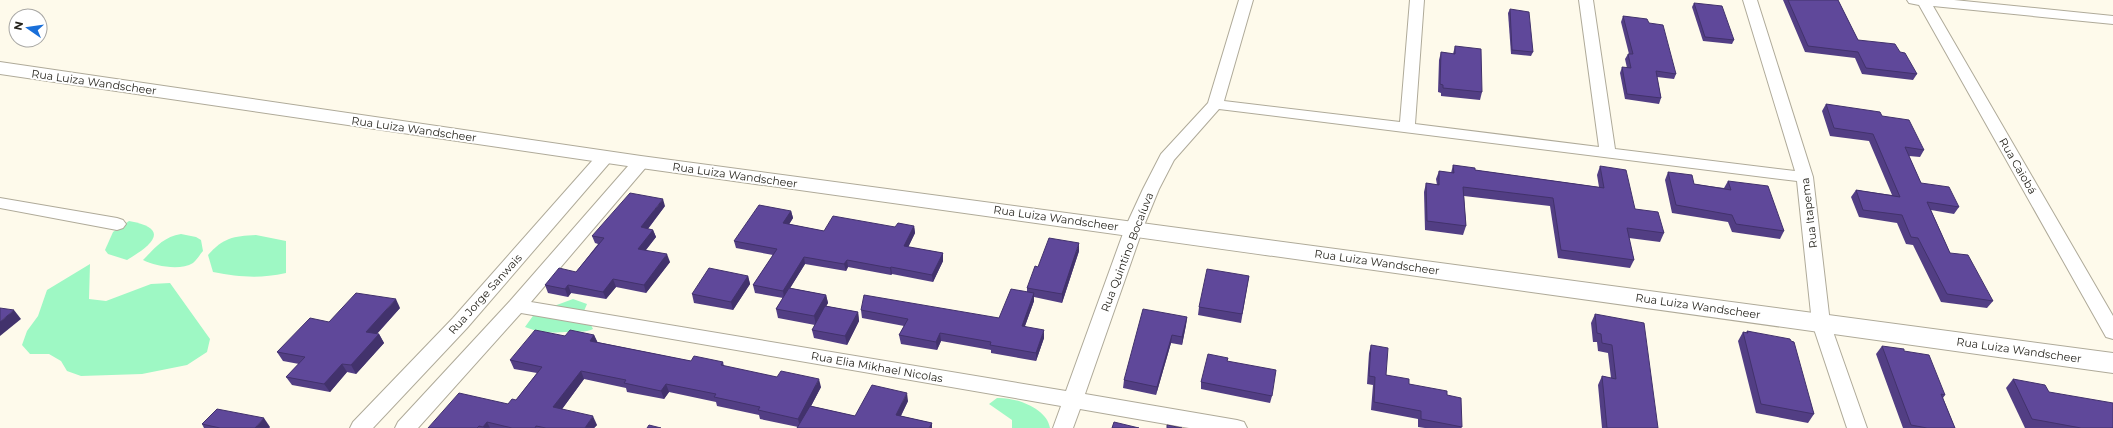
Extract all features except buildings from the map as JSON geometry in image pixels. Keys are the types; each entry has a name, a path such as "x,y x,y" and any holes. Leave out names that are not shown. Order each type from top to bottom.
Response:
{"main road":[{"name":"Rua Luiza Wandscheer","path":"0,68 605,157 1134,228 2113,363"}],"street":[{"name":"Rua Quintino Bocaíuva","path":"1063,428 1134,228 1151,189 1167,158 1215,104 1246,0"},
{"path":"1407,127 1417,0"},
{"path":"1586,0 1608,152"},
{"name":"Rua Itapema","path":"1750,0 1805,177 1821,323 1857,428"},
{"path":"1919,0 2113,20"},
{"name":"Rua Caiobá","path":"1919,0 2113,332"},
{"path":"1215,104 1805,177"},
{"name":"Rua Jorge Sanwais","path":"360,428 460,323 605,157"},
{"path":"405,428 517,306 641,162"},
{"path":"0,203 117,224"},
{"name":"Rua Elia Mikhael Nicolas","path":"517,306 1237,428"}],"green space":[{"path":"129,221 142,224 150,228 154,233 153,238 149,244 127,260 108,254 105,250 113,232"},
{"path":"181,234 196,237 201,240 203,251 193,263 181,267 168,267 143,260 164,240"},
{"path":"256,235 286,241 286,273 249,277 213,272 208,255 213,249 224,241 235,237"},
{"path":"90,264 89,299 106,301 151,284 170,283 210,339 207,352 187,365 142,374 81,376 67,371 61,361 49,354 30,354 22,345 27,331 38,316 47,290"},
{"path":"573,299 587,304 584,311 593,329 584,331 548,332 525,327 535,313"},
{"path":"997,398 1012,399 1037,409 1048,421 1050,428 1012,428 1012,420 989,404"}]}
